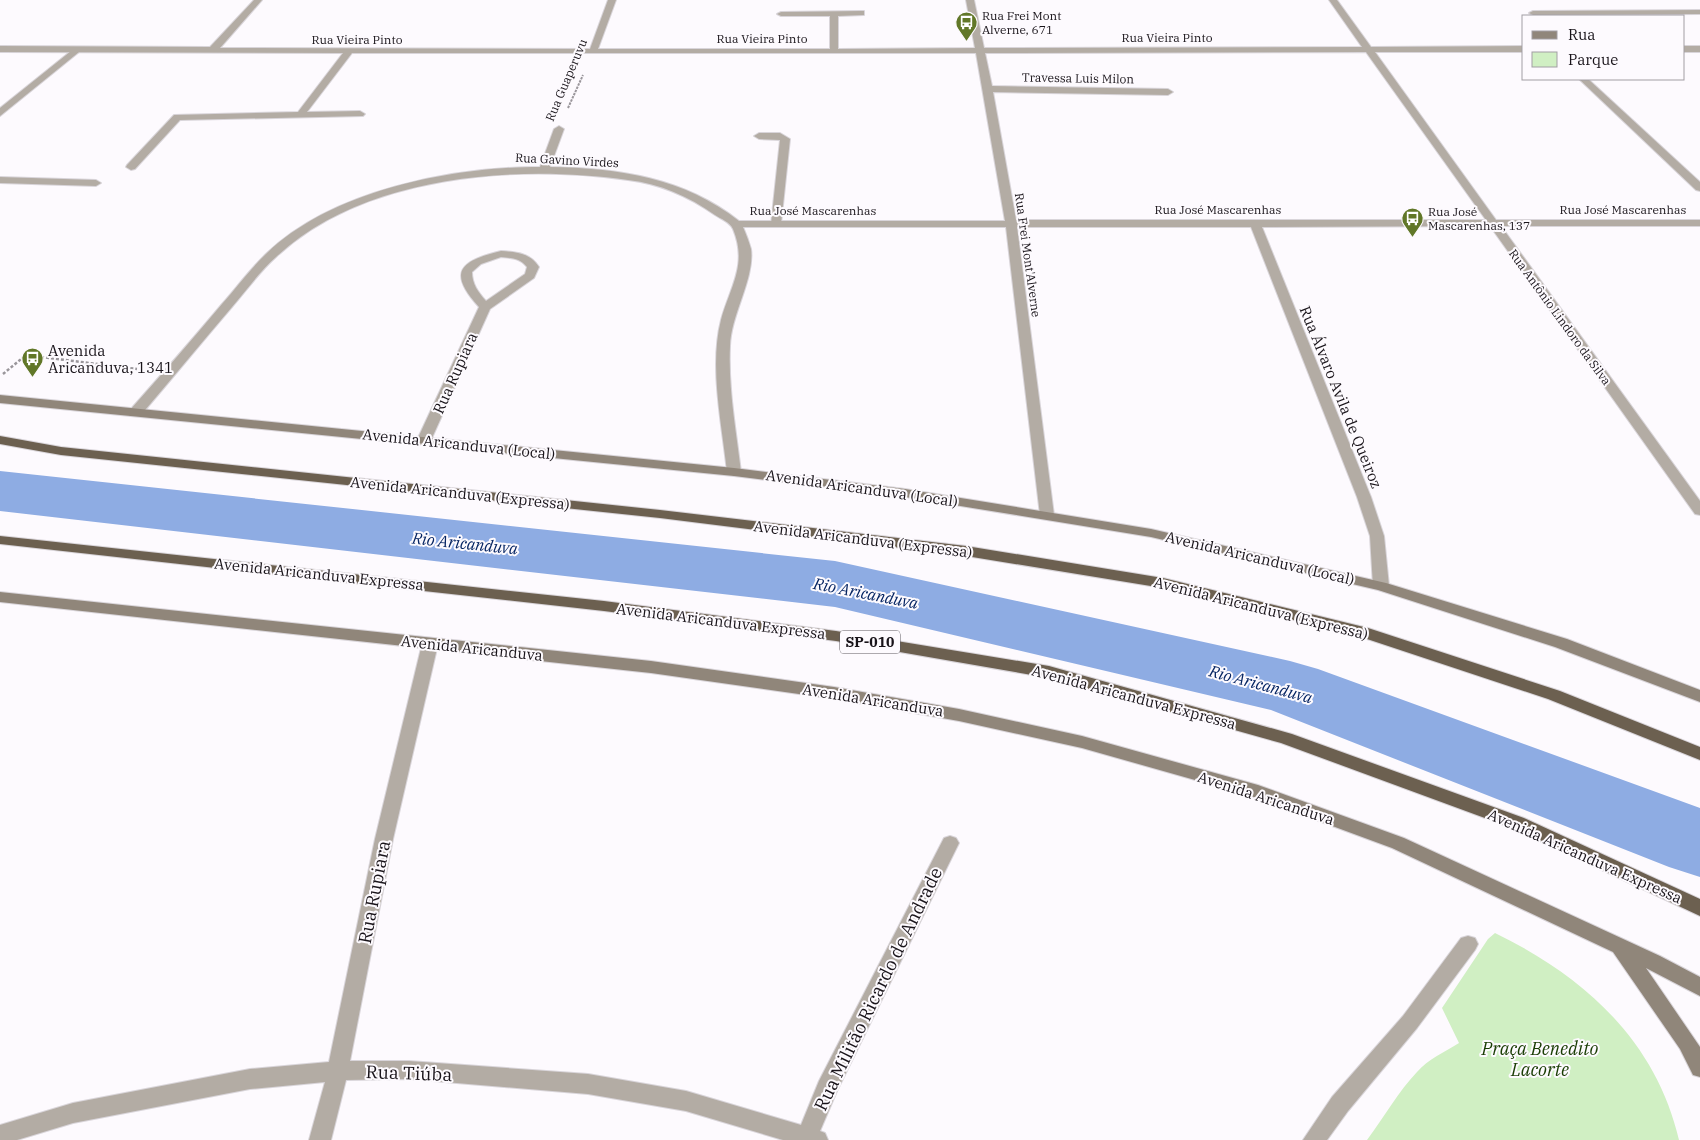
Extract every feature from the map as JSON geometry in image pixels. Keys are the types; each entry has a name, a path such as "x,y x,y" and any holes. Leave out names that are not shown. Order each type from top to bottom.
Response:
{"highway":[{"name":"Avenida Aricanduva (Expressa)","path":"0,440 61,450 650,513 956,550 1163,583 1362,632 1554,695 1700,754"},
{"name":"Avenida Aricanduva Expressa","path":"0,540 604,606 836,636 1049,672 1286,738 1518,823 1700,908"}],"main road":[{"name":"Avenida Aricanduva (Local)","path":"0,399 734,472 906,493 1152,533 1381,586 1561,643 1699,696"},
{"name":"Avenida Aricanduva","path":"0,597 651,667 834,693 959,715 1082,742 1252,790 1398,843 1619,945 1700,987"},
{"path":"1619,945 1687,1043 1700,1068"}],"street":[{"path":"212,50 258,0"},
{"name":"Rua Guaperuvu","path":"593,52 612,0"},
{"name":"Rua Frei Mont'Alverne","path":"970,0 988,89 1011,223 1048,515"},
{"name":"Rua Antônio Lindoro da Silva","path":"1333,0 1492,223 1694,493 1700,511"},
{"path":"1533,13 1646,14 1700,12"},
{"path":"781,14 862,13"},
{"path":"834,14 834,50"},
{"path":"1685,48 1700,49"},
{"name":"Rua Vieira Pinto","path":"0,49 593,52 1522,49"},
{"path":"0,113 76,50"},
{"path":"301,114 349,51"},
{"path":"1584,80 1700,188"},
{"name":"Travessa Luis Milon","path":"988,89 1168,92"},
{"path":"131,167 178,117 360,114"},
{"name":"Rua Guaperuvu","path":"544,171 559,129"},
{"path":"759,136 780,136 785,139 776,224"},
{"name":"Rua Gavino Virdes","path":"135,413 271,255 292,237 315,222 349,206 386,193 432,180 485,173 544,171 625,177 667,185 689,194 736,224"},
{"path":"0,180 96,183"},
{"name":"Rua Álvaro Avila de Queiroz","path":"1255,223 1364,496 1377,536 1381,586"},
{"name":"Rua José Mascarenhas","path":"736,224 1700,223"},
{"path":"734,472 723,356 726,328 733,299 742,274 745,249 736,224"},
{"path":"501,254 519,255 531,262 533,267 530,276 485,306 475,297 465,278 470,265 482,258 501,254"},
{"name":"Rua Rupiara","path":"424,440 485,306"},
{"name":"Rua Rupiara","path":"320,1140 338,1071 384,839 430,644"},
{"name":"Rua Militão Ricardo de Andrade","path":"812,1138 827,1088 950,843"},
{"path":"1314,1140 1340,1104 1410,1022 1468,944"},
{"name":"Rua Tiúba","path":"0,1134 73,1113 250,1078 338,1071 409,1070 588,1084 686,1101 812,1138"}],"path":[{"name":"Rua Guaperuvu","path":"559,129 593,52"},
{"path":"0,377 26,355 170,374"}],"green space":[{"name":"Praça Benedito Lacorte","path":"1495,933 1528,950 1558,970 1586,991 1612,1015 1634,1042 1653,1072 1668,1104 1679,1140 1367,1140 1397,1096 1421,1067 1459,1043 1442,1008 1488,939"}],"waterway":[{"name":"Rio Aricanduva","path":"0,491 835,584 1290,688 1700,843"}],"place":[{"name":"Rua Frei Mont Alverne, 671","path":"966,41"},
{"name":"Rua José Mascarenhas, 137","path":"1412,237"},
{"name":"Avenida Aricanduva, 1341","path":"32,378"}]}
